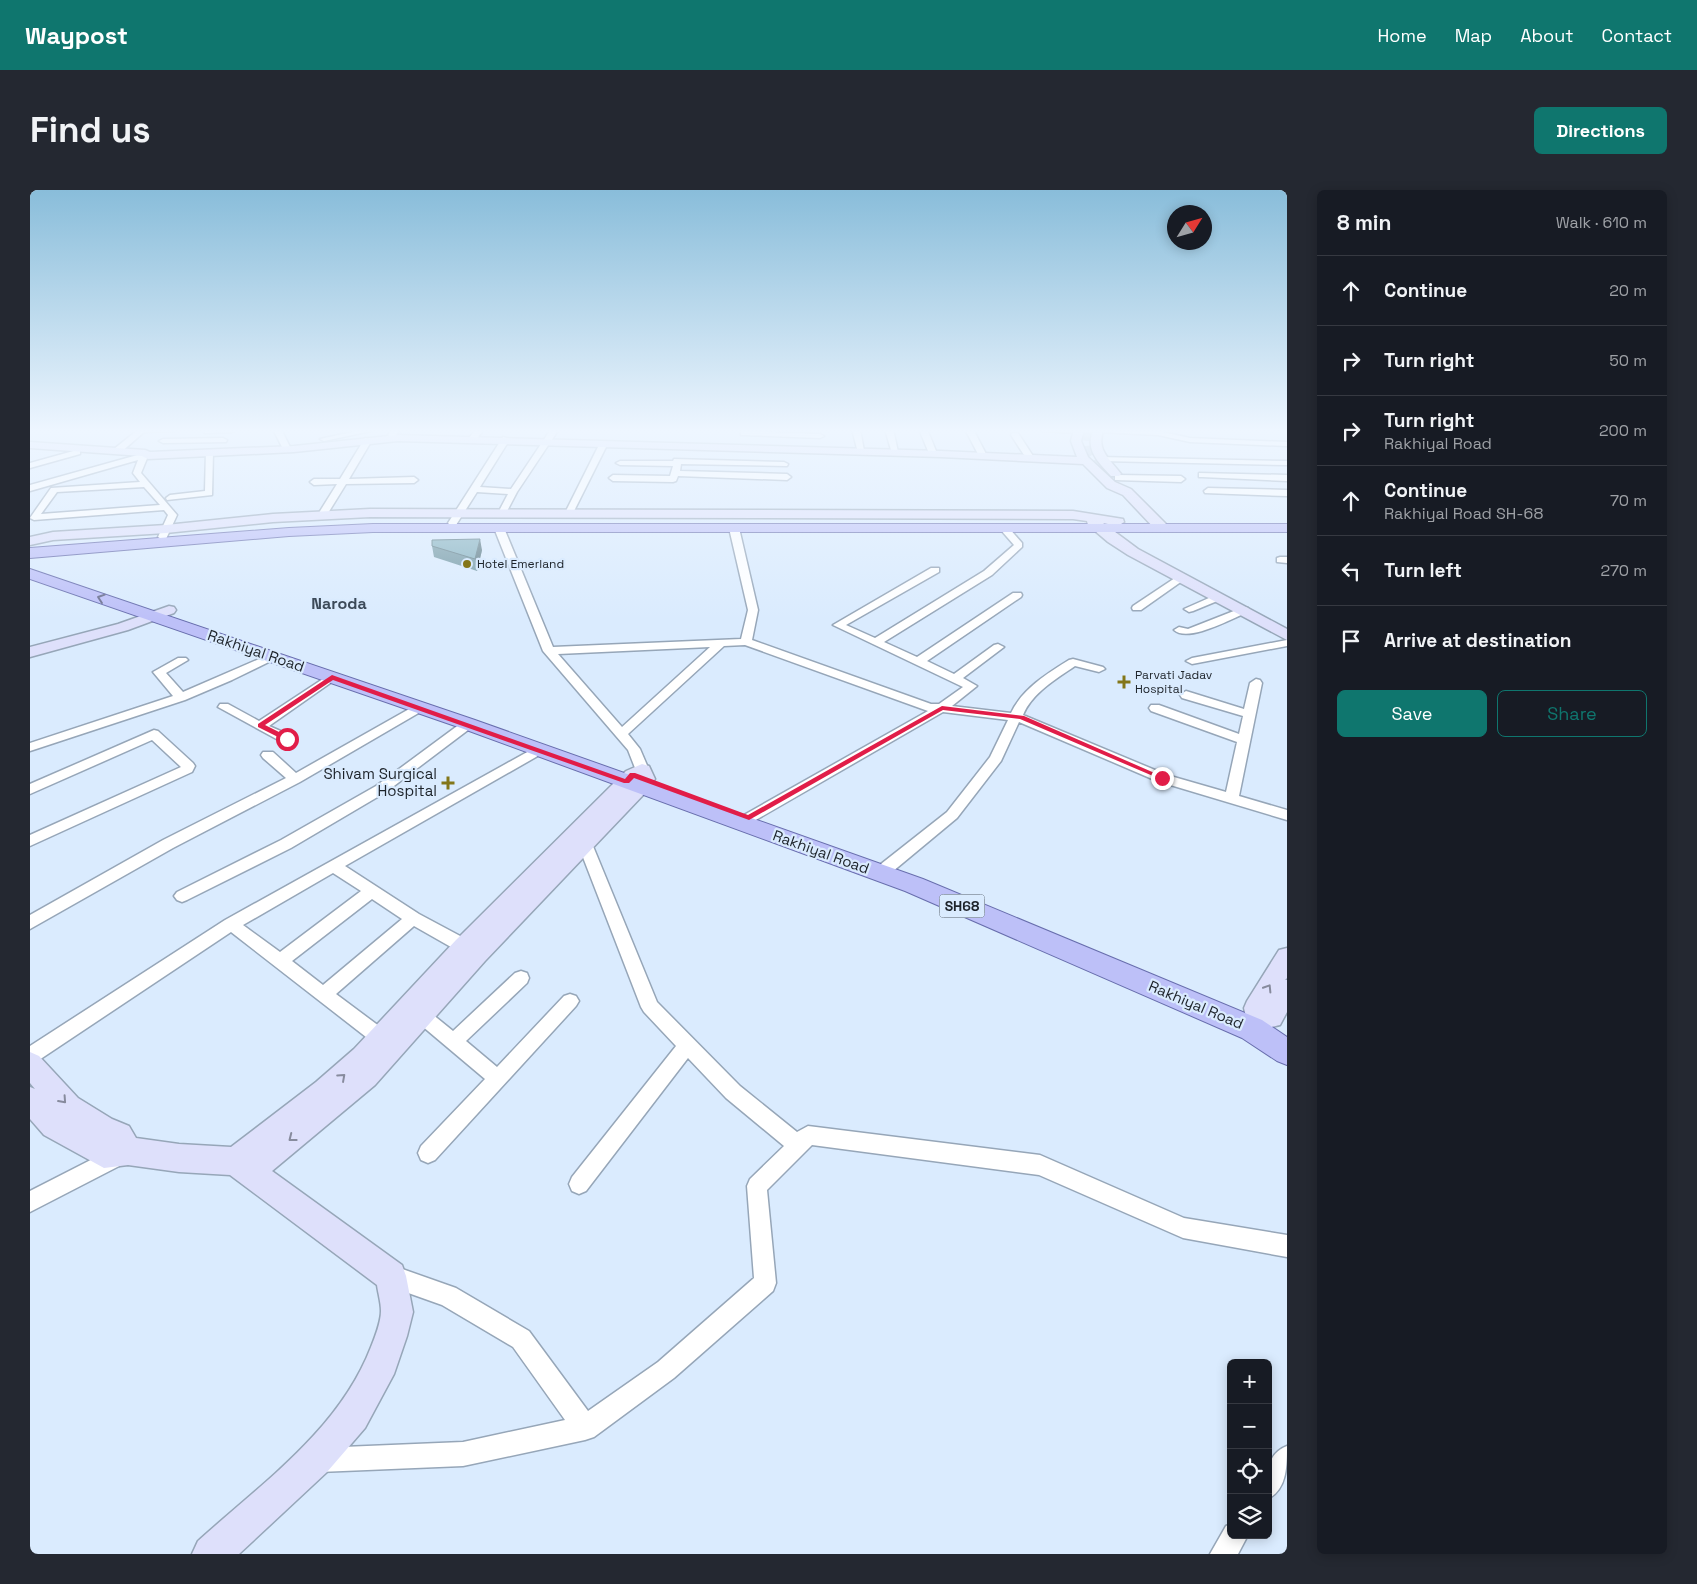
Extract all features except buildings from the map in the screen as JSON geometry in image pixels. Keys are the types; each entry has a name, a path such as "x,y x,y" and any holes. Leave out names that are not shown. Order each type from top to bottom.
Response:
{"main road":[{"path":"30,547 164,533 456,518 672,518 813,525 1004,529 1105,524"},
{"path":"1155,525 1287,523"},
{"path":"30,553 290,532 374,528 734,528 813,525 1105,524 1287,528"},
{"name":"SH68","path":"30,562 78,575 158,612 637,778 749,818 885,871"},
{"name":"Rakhiyal Road","path":"30,574 158,612 273,656 538,750 637,778 885,871 914,885 1256,1024 1287,1052"},
{"name":"SH68","path":"1256,1024 1287,1038"}],"street":[{"path":"52,493 34,517 167,507"},
{"path":"155,493 173,515 164,533"},
{"path":"170,498 209,493"},
{"path":"322,516 335,493"},
{"path":"456,518 471,493"},
{"path":"502,513 513,493"},
{"path":"569,513 579,493"},
{"path":"1122,493 1155,525"},
{"path":"30,541 53,536 164,533 274,518 322,516 456,518 502,513 569,513 672,518"},
{"path":"813,525 1074,515 1105,524 1149,556 1252,613 1287,635"},
{"path":"1105,524 1119,543 1218,597 1287,629"},
{"path":"242,1166 366,1077 416,1010 470,950 583,837 637,778 634,749 549,651 499,528"},
{"path":"734,528 753,610 746,642"},
{"path":"876,642 988,573 1019,545 1004,529"},
{"path":"749,818 942,708 971,686 838,625 935,570"},
{"path":"1137,608 1181,578"},
{"path":"918,662 1017,596"},
{"path":"1189,609 1218,597"},
{"path":"30,646 158,612"},
{"path":"30,652 99,634 158,612"},
{"path":"1179,630 1189,632 1252,613 1287,618"},
{"path":"549,651 746,642 929,707 1017,717 1162,778 1287,814"},
{"path":"621,734 722,643"},
{"path":"1192,661 1287,643"},
{"path":"955,678 998,647"},
{"path":"30,747 181,697 228,678 273,656"},
{"path":"181,697 159,672 182,660"},
{"path":"885,871 952,815 996,758 1017,717 1020,707 1046,680 1069,663 1078,662 1099,670"},
{"path":"260,726 332,677"},
{"path":"1232,797 1256,683"},
{"path":"1186,695 1248,714"},
{"path":"224,707 287,739"},
{"path":"30,923 168,844 295,779 418,708"},
{"path":"1155,708 1243,740"},
{"path":"182,896 286,844 381,789 468,724"},
{"path":"30,789 154,734 188,766 187,769 30,841"},
{"path":"30,1056 231,924 538,750"},
{"path":"268,755 295,779"},
{"path":"583,837 650,1007 733,1092 798,1145"},
{"path":"334,866 413,918 470,950"},
{"path":"281,961 372,891"},
{"path":"323,995 413,918"},
{"path":"231,924 381,1038"},
{"path":"1287,957 1256,1008 1256,1024 1271,1017 1287,990"},
{"path":"453,1042 521,978"},
{"path":"428,1153 570,1001"},
{"path":"242,1166 326,1091 381,1038 416,1010"},
{"path":"416,1010 498,1079"},
{"path":"579,1184 688,1045"},
{"path":"30,1064 69,1107 104,1130 119,1135 128,1151"},
{"path":"30,1099 54,1126 67,1135 104,1154 128,1151 242,1166 391,1276 448,1296 522,1339 585,1428"},
{"path":"315,1460 463,1454 585,1428 666,1370 765,1283 757,1186 808,1135 1040,1165 1183,1228 1287,1246"},
{"path":"30,1202 128,1151"},
{"path":"211,1554 315,1460 353,1416 377,1374 391,1336 396,1312 391,1276"},
{"path":"1272,1480 1287,1458"},
{"path":"1223,1554 1232,1539"}],"place":[{"name":"Hotel Emerland","path":"467,564"},
{"name":"Parvati Jadav Hospital","path":"1124,682"},
{"name":"Shivam Surgical Hospital","path":"448,783"}],"district":[{"name":"Naroda","path":"339,603"}],"route":[{"path":"287,739 260,726 332,677 626,782 633,775 749,818 942,708 1021,718 1162,778"}]}
